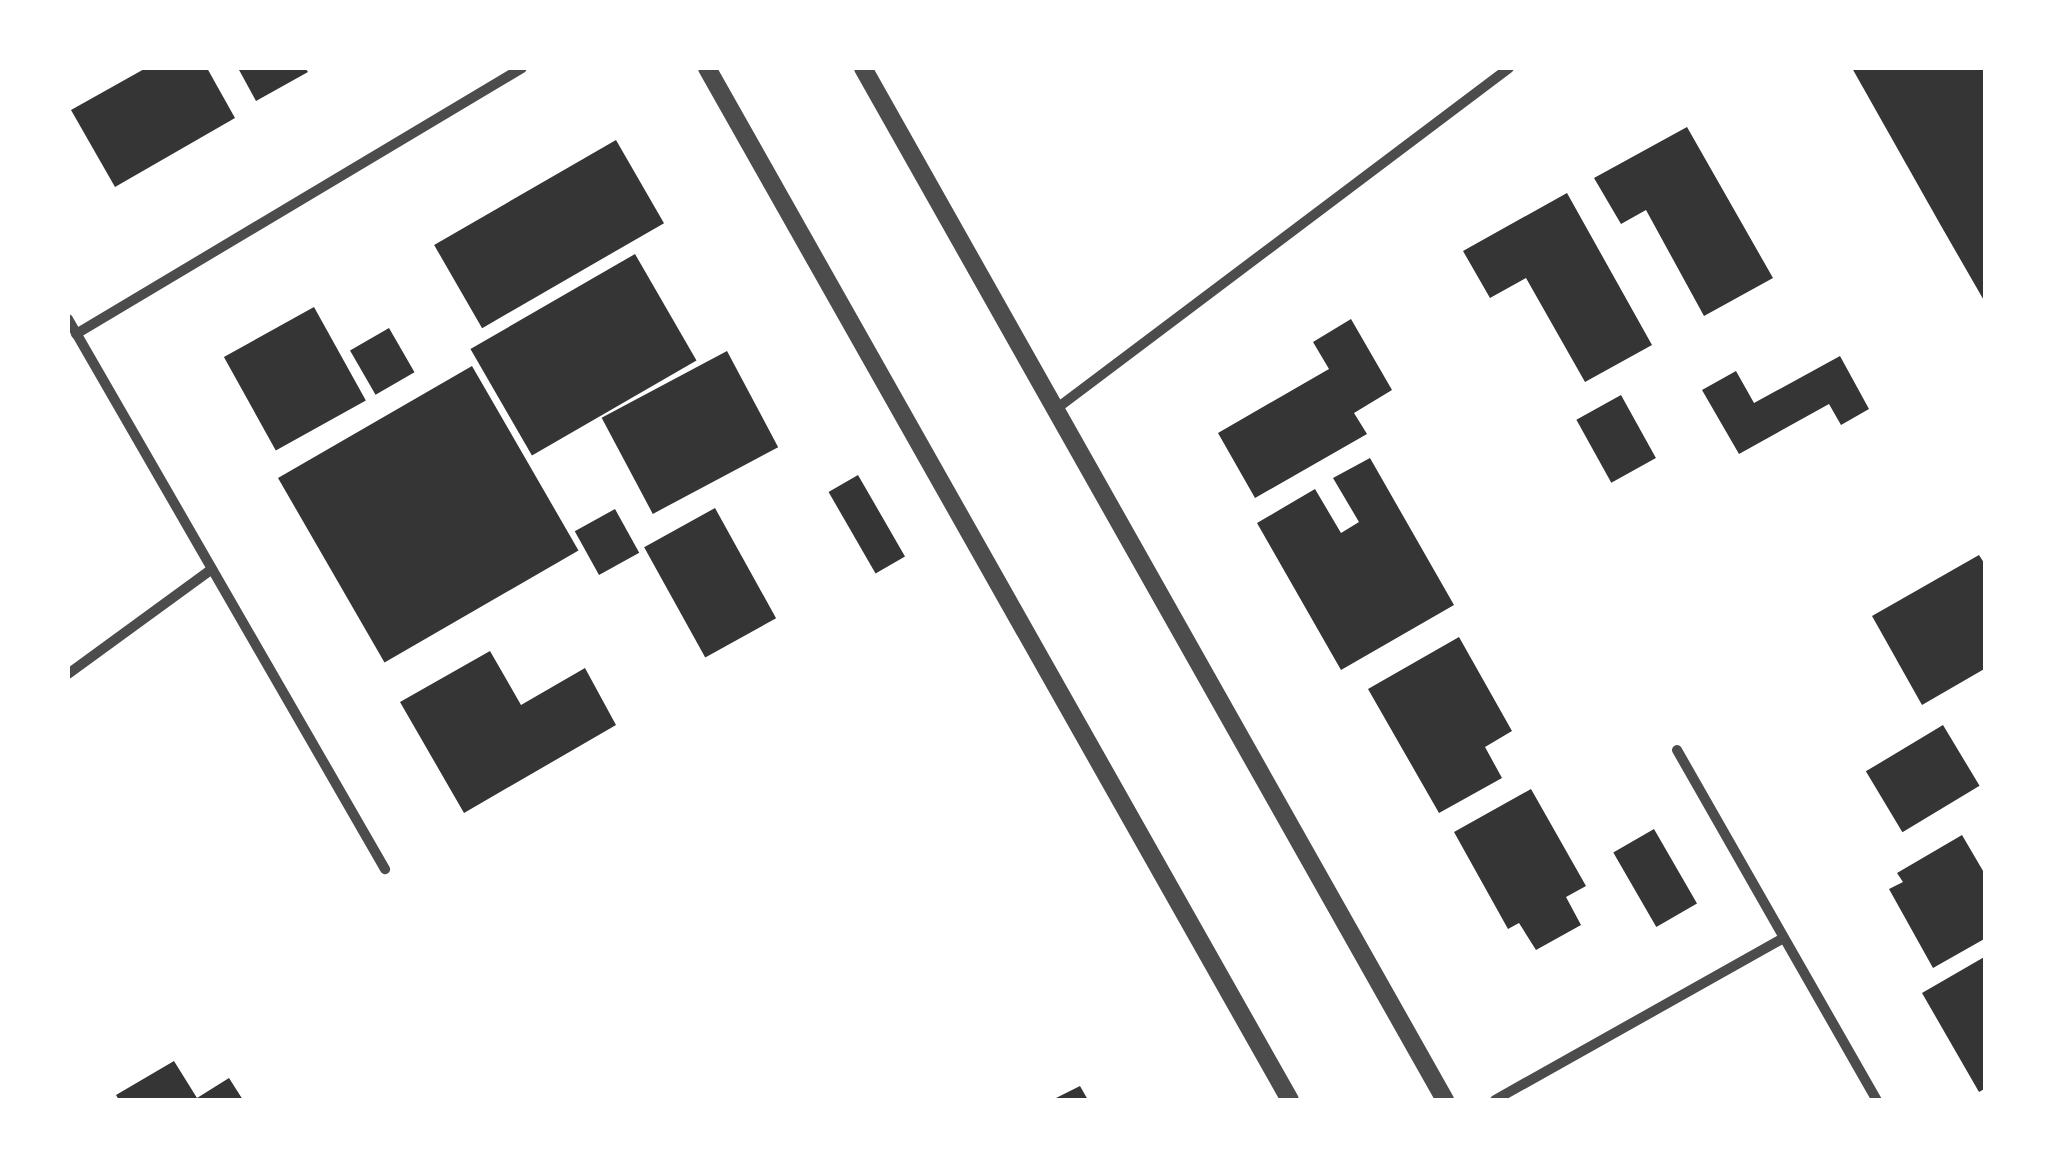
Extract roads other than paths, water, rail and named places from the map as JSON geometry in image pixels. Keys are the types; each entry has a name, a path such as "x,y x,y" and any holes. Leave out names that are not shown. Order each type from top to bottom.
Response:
{"street":[{"path":"76,334 522,68"},
{"path":"707,68 1290,1100"},
{"path":"863,68 1444,1100"},
{"path":"1056,410 1509,68"},
{"path":"68,320 385,869"},
{"path":"68,674 212,569"},
{"path":"1676,750 1876,1100"},
{"path":"1496,1100 1784,938"}]}
